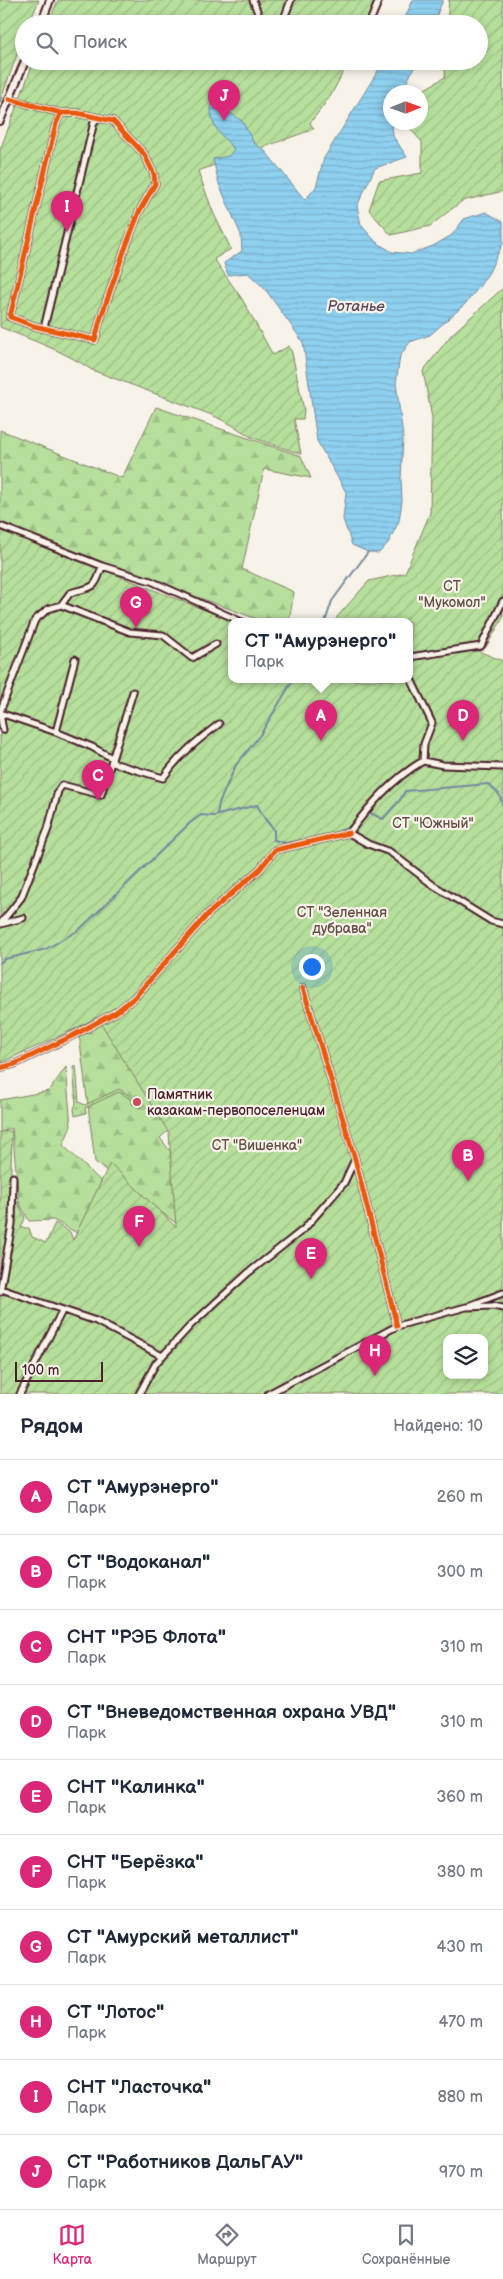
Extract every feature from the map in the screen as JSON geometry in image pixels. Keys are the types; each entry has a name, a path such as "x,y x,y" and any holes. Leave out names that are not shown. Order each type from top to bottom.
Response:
{"street":[{"path":"44,15 50,0"},
{"path":"253,0 260,15"},
{"path":"285,15 291,0"},
{"path":"372,15 378,0"},
{"path":"0,121 21,70"},
{"path":"9,99 61,112 77,113 97,119 113,121 144,154 154,174 156,184 139,212 100,320 95,340 44,328 10,317 56,124 61,112"},
{"path":"44,328 92,130 97,119"},
{"path":"0,526 102,566 151,580 233,618"},
{"path":"3,730 0,713 35,620 48,609 61,605 70,593 93,588 97,583 102,566"},
{"path":"413,657 481,646 503,601"},
{"path":"61,605 130,632 163,635 192,658 216,644"},
{"path":"56,732 75,659"},
{"path":"413,683 432,723 424,744 423,761"},
{"path":"0,924 21,898 48,829 58,791 62,784 91,794 101,795 133,692"},
{"path":"0,713 56,732 92,747 112,758 113,763 163,778 175,761 191,745 219,724"},
{"path":"0,1068 15,1064 116,1012 134,998 208,914 260,869 275,850 349,833 367,810 401,775 423,761 443,765 503,767"},
{"path":"349,833 368,844 390,852 433,885 491,921 503,924"},
{"path":"0,924 23,918"},
{"path":"303,988 355,1159 397,1326"},
{"path":"139,1394 156,1363 191,1325 248,1273 304,1228 344,1183 355,1159"},
{"path":"12,1176 12,1224 0,1291 96,1321 162,1356"},
{"path":"268,1394 397,1326 466,1307 503,1293"},
{"path":"466,1307 493,1306 503,1308"},
{"path":"20,1394 62,1310"}],"green space":[{"path":"0,0 39,0 33,15 15,15 15,60 0,102"},
{"path":"58,0 377,0 371,15 52,15"},
{"path":"449,0 503,0 503,191 462,201 430,226 391,235 369,210 379,181 422,173 422,142 411,130 428,130 428,87 445,77 445,70 488,70 488,15 448,15"},
{"path":"31,70 344,70 330,97 310,123 314,129 198,171 213,212 231,249 214,259 242,299 273,355 289,346 292,353 304,410 303,419 294,419 301,454 251,437 212,415 92,370 59,351 0,327 0,150"},
{"path":"503,288 503,618 486,647 478,651 503,661 503,1394 0,1394 0,1132 12,1131 10,1202 18,1202 25,1218 21,1228 29,1228 32,1237 46,1243 55,1223 70,1232 73,1240 110,1163 176,1227 169,1133 97,1017 0,1063 0,529 228,619 228,683 413,683 413,618 337,618 369,581 405,573 430,513 432,418 423,371 452,334"},
{"path":"156,407 301,456 311,478 264,469 242,569 294,592 290,618 254,618 0,524 0,430 122,478"},
{"path":"149,999 236,1068 160,1138 204,1194 189,1233 95,1162 79,1034"},
{"path":"76,1065 79,1102 85,1105 119,1089 133,1098 136,1095 143,1098 140,1108 132,1104 132,1100 119,1092 85,1108 86,1113 75,1116 74,1109 76,1103 73,1066"},
{"path":"66,1067 71,1126 63,1145 111,1191 79,1234 53,1220 29,1221 19,1202 12,1128 0,1133 0,1100 49,1091"}],"water":[{"path":"413,0 443,0 437,15 406,15"},
{"name":"Ротанье","path":"378,70 413,70 405,85 383,85 383,130 393,130 393,136 407,157 375,168 357,206 361,225 376,242 392,252 411,254 433,246 452,235 464,219 486,212 503,222 503,243 489,272 479,287 465,304 430,335 410,342 400,356 396,383 403,437 402,501 399,521 388,543 379,553 368,552 352,545 343,519 346,492 317,441 303,342 265,289 248,273 228,275 224,263 242,251 241,235 219,184 213,159 229,156 234,149 214,124 211,111 214,93 226,88 228,106 226,110 242,121 254,143 265,151 305,200 316,187 324,158"}],"waterway":[{"path":"326,618 332,601 368,552"},
{"path":"217,815 219,803 236,765 260,735 291,683"},
{"path":"366,811 383,819 400,800 405,791 488,784 499,794 503,806"},
{"path":"0,963 5,959 46,949 79,930 190,823 201,815 214,816 257,805 274,830 274,840 286,843 320,837"},
{"path":"329,835 350,827"}],"cycle path":[{"path":"9,99 61,113 77,113 113,121 144,154 154,174 155,184 139,212 100,320 95,340 34,326 10,317 56,124 61,113"},
{"path":"0,1068 15,1064 76,1034 116,1012 134,998 208,914 260,869 275,850 349,833"},
{"path":"303,988 355,1159 397,1326"}],"place":[{"name":"СТ \"Работников ДальГАУ\"","path":"224,121"},
{"name":"СНТ \"Ласточка\"","path":"67,232"},
{"name":"СТ \"Амурский металлист\"","path":"136,628"},
{"name":"СТ \"Амурэнерго\"","path":"321,741"},
{"name":"СТ \"Вневедомственная охрана УВД\"","path":"463,741"},
{"name":"СНТ \"РЭБ Флота\"","path":"98,801"},
{"name":"Памятник казакам-первопоселенцам","path":"137,1102"},
{"name":"СТ \"Водоканал\"","path":"468,1181"},
{"name":"СНТ \"Берёзка\"","path":"139,1247"},
{"name":"СНТ \"Калинка\"","path":"311,1279"},
{"name":"СТ \"Лотос\"","path":"375,1376"}],"park label":[{"name":"СТ \"Мукомол\"","path":"452,594"},
{"name":"СТ \"Южный\"","path":"433,823"},
{"name":"СТ \"Зеленная дубрава\"","path":"342,920"},
{"name":"СТ \"Вишенка\"","path":"257,1145"}]}
